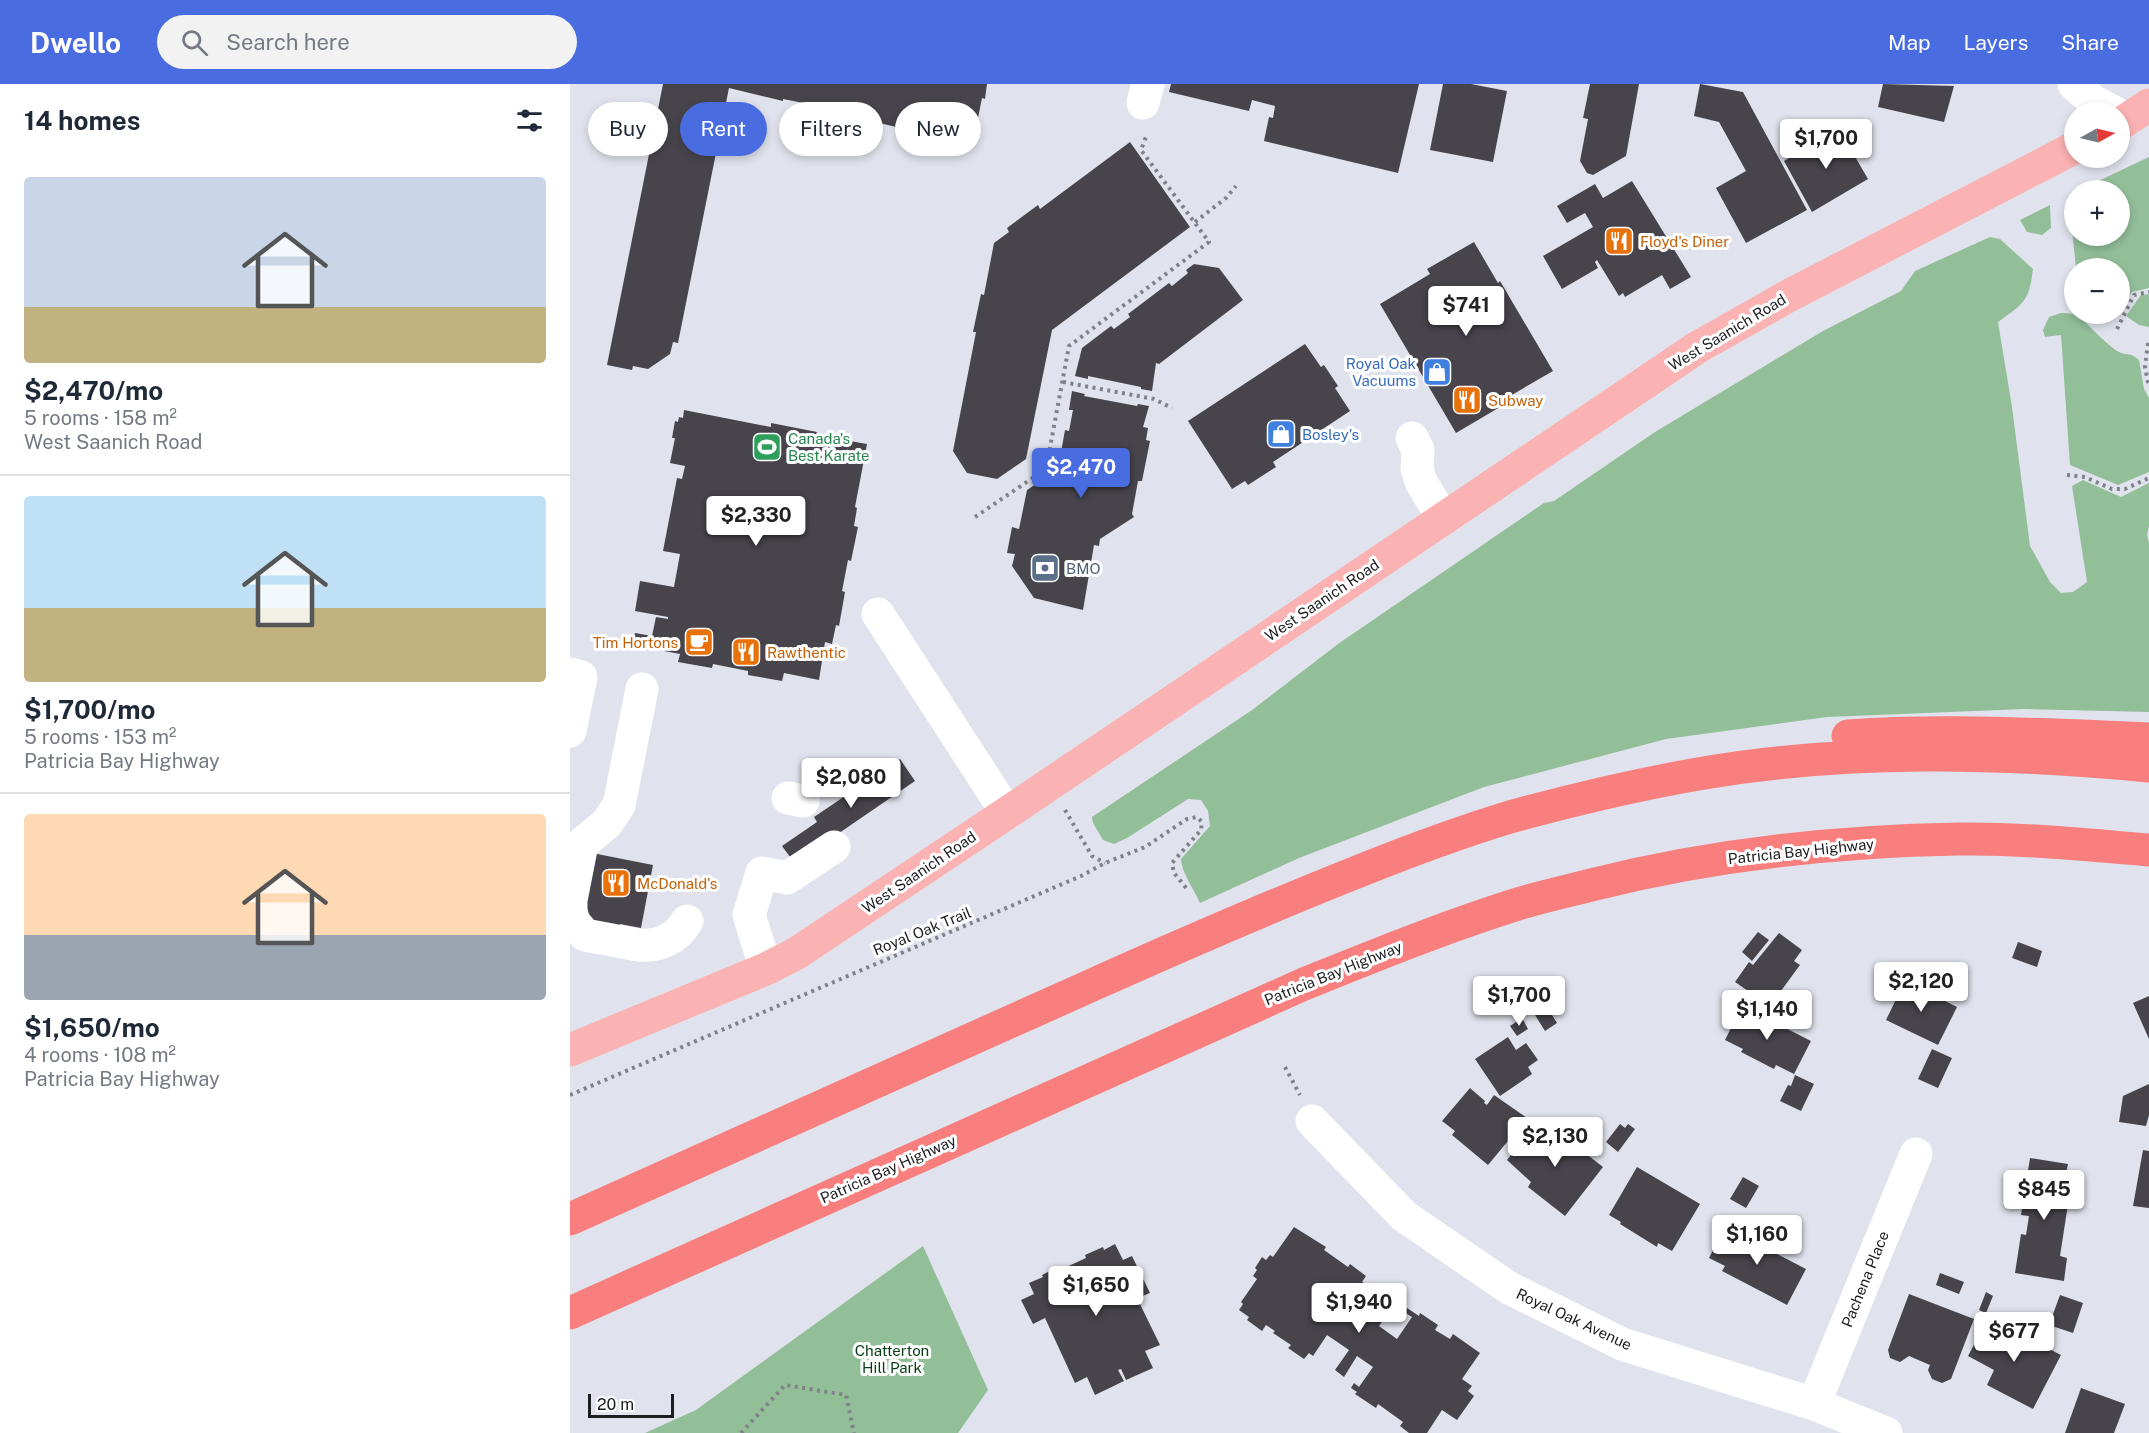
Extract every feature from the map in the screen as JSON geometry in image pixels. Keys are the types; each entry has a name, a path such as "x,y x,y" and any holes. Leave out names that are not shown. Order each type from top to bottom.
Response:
{"highway":[{"path":"1606,792 1673,758 1773,742 1904,733 2005,733 2149,739"},
{"path":"570,1219 1258,911 1403,854 1507,818 1606,792 1699,774 1790,761 1880,756 1969,755 2100,761 2149,766"},
{"name":"Patricia Bay Highway","path":"570,1313 1304,984 1416,939 1522,902 1637,874 1722,858 1833,845 1960,839 2081,844 2149,850"},
{"path":"2081,844 2149,859"},
{"path":"570,1336 635,1305 697,1256"}],"main road":[{"name":"West Saanich Road","path":"570,1050 766,969 797,953 1698,347 1792,294 2064,153"}],"street":[{"path":"2074,84 2095,102"},
{"path":"1412,438 1418,450 1417,468 1420,482 1443,518"},
{"path":"878,614 944,738 1007,813"},
{"path":"570,674 581,676 570,731"},
{"path":"642,689 619,805 607,823 582,844 571,911 574,922 585,935 646,946 675,936 687,921"},
{"path":"766,969 750,915 762,873 787,878 834,847"},
{"name":"Royal Oak Avenue","path":"1312,1121 1404,1216 1509,1288 1622,1344 1814,1404 1886,1433"},
{"name":"Pachena Place","path":"1814,1404 1916,1154"}],"path":[{"path":"975,517 1046,469 1069,346 1209,242 1141,150 1146,106"},
{"path":"1195,222 1227,198 1236,186"},
{"path":"2117,328 2134,295 2149,292"},
{"path":"2148,343 2145,367 2149,387"},
{"path":"1062,381 1154,399 1172,408"},
{"path":"2067,475 2085,477 2112,489 2126,489 2149,477"},
{"path":"1068,816 1092,856 1105,863"},
{"name":"Royal Oak Trail","path":"570,1095 1071,881 1105,863 1145,847 1187,819 1197,818 1202,822 1201,830 1172,863 1174,873 1187,889"},
{"path":"741,1433 785,1385 846,1395 854,1433"}],"green space":[{"path":"2149,157 2149,288 2132,292 2130,296 2130,258 2075,258 2074,246 2130,246 2130,180 2100,180 2130,168"},
{"path":"2050,205 2051,228 2042,235 2027,232 2020,220"},
{"path":"1990,237 2000,239 2033,269 2030,289 2024,301 1998,322 2012,407 2030,546 2050,582 2061,593 2073,592 2087,582 2072,486 2083,480 2121,497 2149,483 2147,534 2149,544 2149,712 2024,709 1827,717 1666,739 1484,787 1299,858 1200,903 1186,876 1181,859 1210,826 1208,811 1201,800 1188,799 1114,844 1103,840 1092,817 1252,710 1338,644 1544,503 1554,501 1655,432 1823,331 1901,291 1915,271"},
{"path":"2149,294 2149,327 2139,325 2130,319 2130,310 2141,295"},
{"path":"2064,313 2064,324 2087,324 2116,350 2139,360 2144,389 2149,398 2149,472 2118,485 2070,465 2061,335 2045,337 2043,330 2049,317"},
{"name":"Chatterton Hill Park","path":"923,1246 988,1390 958,1433 645,1433 696,1410"}],"building":[{"path":"663,84 987,84 985,99 982,98 981,103 895,102 895,127 883,124 883,102 798,102 783,99 783,101 729,88 726,102 680,102 680,156 715,156 678,343 673,342 670,354 648,369 633,366 632,370 607,365 649,156 668,156 668,102 659,102"},
{"path":"1171,84 1419,84 1398,173 1264,141 1269,117 1273,118 1275,106 1252,100 1249,111 1169,92"},
{"path":"1443,84 1471,84 1507,91 1493,162 1430,150"},
{"path":"1590,84 1639,84 1626,156 1593,175 1587,173 1580,161 1588,119 1583,118"},
{"path":"1700,84 1743,92 1807,210 1746,243 1716,188 1746,171 1719,122 1694,116"},
{"path":"1883,84 1954,86 1944,122 1878,107"},
{"path":"1839,129 1868,179 1812,212 1784,161"},
{"path":"1130,142 1190,227 1052,330 1026,459 997,479 967,473 953,451 976,332 973,332 981,294 984,295 994,243 1009,232 1007,228 1038,205 1040,209"},
{"name":"Floyd's Diner","path":"1632,181 1691,277 1670,289 1662,275 1625,297 1623,293 1619,296 1597,260 1595,262 1598,268 1562,289 1543,256 1593,227 1585,213 1567,223 1557,206 1595,184 1603,198"},
{"path":"1474,242 1498,283 1500,281 1553,371 1498,403 1500,407 1456,433 1380,304 1430,274 1427,269"},
{"path":"1194,264 1219,268 1243,300 1159,364 1156,363 1152,391 1088,376 1088,379 1075,376 1082,348 1111,326 1114,329 1130,317 1128,314 1169,283 1172,286 1188,273 1186,270"},
{"path":"1305,344 1321,367 1324,365 1338,386 1335,388 1350,411 1273,462 1276,467 1248,485 1245,481 1232,489 1188,421"},
{"path":"1072,391 1085,394 1084,396 1137,406 1138,404 1149,406 1143,427 1148,428 1146,440 1150,441 1142,481 1138,481 1132,514 1134,517 1100,539 1099,546 1094,545 1083,610 1034,598 1012,566 1015,554 1007,553 1012,527 1019,529 1027,490 1045,478 1056,480 1065,430 1069,431 1073,410 1069,410"},
{"path":"684,410 771,427 771,423 817,432 816,435 867,444 855,507 857,508 854,526 858,527 842,591 845,592 839,626 836,625 832,644 825,642 819,680 784,673 782,681 748,675 748,671 713,664 712,668 678,662 680,654 632,645 635,633 652,636 656,617 668,619 668,617 635,611 640,581 674,587 680,554 663,551 677,478 682,479 685,466 670,463 675,438 672,438 675,421 678,422 679,417 683,418"},
{"path":"900,759 915,781 829,840 793,861 782,846 817,822 814,817"},
{"name":"McDonald's","path":"587,852 653,865 641,928 620,924 617,934 595,926 578,901"},
{"path":"1758,932 1769,940 1752,961 1742,952"},
{"path":"1779,933 1802,950 1794,961 1800,965 1770,1006 1735,982 1749,962 1753,965"},
{"path":"2018,942 2042,951 2037,967 2012,958"},
{"path":"1905,981 1957,1007 1938,1045 1886,1020"},
{"path":"2149,996 2149,1039 2133,1003"},
{"path":"1742,1006 1811,1041 1794,1074 1776,1065 1774,1069 1741,1052 1743,1049 1725,1040"},
{"path":"1547,1007 1557,1023 1545,1031 1535,1015"},
{"path":"1522,1018 1528,1029 1517,1036 1510,1026"},
{"path":"1508,1037 1516,1050 1526,1043 1538,1060 1528,1067 1532,1074 1500,1096 1475,1059"},
{"path":"1932,1049 1952,1058 1938,1088 1918,1079"},
{"path":"1795,1075 1814,1084 1801,1111 1780,1101 1788,1085 1791,1086"},
{"path":"2149,1084 2149,1115 2146,1126 2119,1122 2123,1096"},
{"path":"1470,1088 1487,1105 1494,1095 1527,1118 1488,1165 1452,1135 1455,1131 1442,1121"},
{"path":"1620,1124 1625,1128 1628,1124 1635,1129 1618,1152 1606,1142"},
{"path":"1533,1128 1546,1138 1553,1128 1603,1167 1565,1216 1528,1187 1531,1182 1507,1160"},
{"path":"2143,1150 2149,1151 2149,1208 2133,1206"},
{"path":"2030,1158 2068,1164 2064,1184 2071,1185 2060,1256 2067,1258 2064,1281 2015,1273 2021,1234 2026,1235 2029,1216 2021,1215"},
{"path":"1637,1167 1700,1204 1672,1251 1658,1243 1657,1247 1609,1215"},
{"path":"1743,1177 1759,1186 1746,1208 1730,1199"},
{"path":"1294,1227 1326,1247 1324,1250 1348,1267 1350,1264 1366,1276 1362,1282 1364,1283 1349,1305 1371,1320 1378,1310 1386,1316 1379,1326 1397,1339 1412,1317 1404,1312 1407,1308 1419,1316 1420,1313 1438,1325 1435,1330 1450,1339 1453,1334 1480,1353 1462,1379 1472,1386 1468,1391 1474,1396 1457,1420 1442,1410 1427,1433 1409,1433 1400,1426 1403,1422 1378,1404 1376,1408 1355,1394 1357,1392 1351,1388 1354,1383 1359,1387 1373,1367 1357,1356 1344,1377 1335,1370 1349,1350 1327,1335 1313,1356 1309,1353 1304,1359 1288,1348 1291,1345 1273,1333 1275,1331 1266,1325 1262,1331 1247,1320 1249,1317 1239,1310 1243,1304 1241,1302 1257,1279 1253,1276 1257,1270 1255,1268 1262,1257 1266,1260 1270,1255 1273,1257"},
{"path":"1725,1227 1806,1269 1787,1305 1722,1271 1725,1266 1709,1258"},
{"path":"1115,1244 1123,1260 1132,1256 1150,1293 1137,1298 1160,1345 1145,1351 1153,1368 1126,1380 1121,1369 1118,1370 1124,1381 1095,1395 1087,1377 1075,1383 1045,1318 1033,1324 1021,1300 1034,1294 1029,1283 1043,1277 1042,1275 1060,1266 1062,1269 1086,1258 1085,1255 1103,1247 1104,1250"},
{"path":"1940,1273 1964,1282 1959,1294 1936,1285"},
{"path":"1986,1292 1993,1296 1986,1313 1979,1310"},
{"path":"1909,1294 1974,1319 1951,1379 1942,1383 1932,1379 1928,1370 1930,1365 1909,1356 1900,1362 1890,1358 1888,1350"},
{"path":"2060,1295 2083,1303 2073,1333 2049,1325"},
{"path":"1988,1318 2061,1355 2033,1409 1987,1385 1994,1370 1968,1356"},
{"path":"2081,1388 2125,1404 2114,1433 2065,1433"}],"place":[{"name":"Floyd's Diner","path":"1619,241"},
{"name":"Royal Oak Vacuums","path":"1437,372"},
{"name":"Subway","path":"1467,400"},
{"name":"Bosley's","path":"1281,434"},
{"name":"Canada's Best Karate","path":"767,447"},
{"name":"BMO","path":"1045,568"},
{"name":"Tim Hortons","path":"699,642"},
{"name":"Rawthentic","path":"746,652"},
{"name":"McDonald's","path":"616,883"}]}
